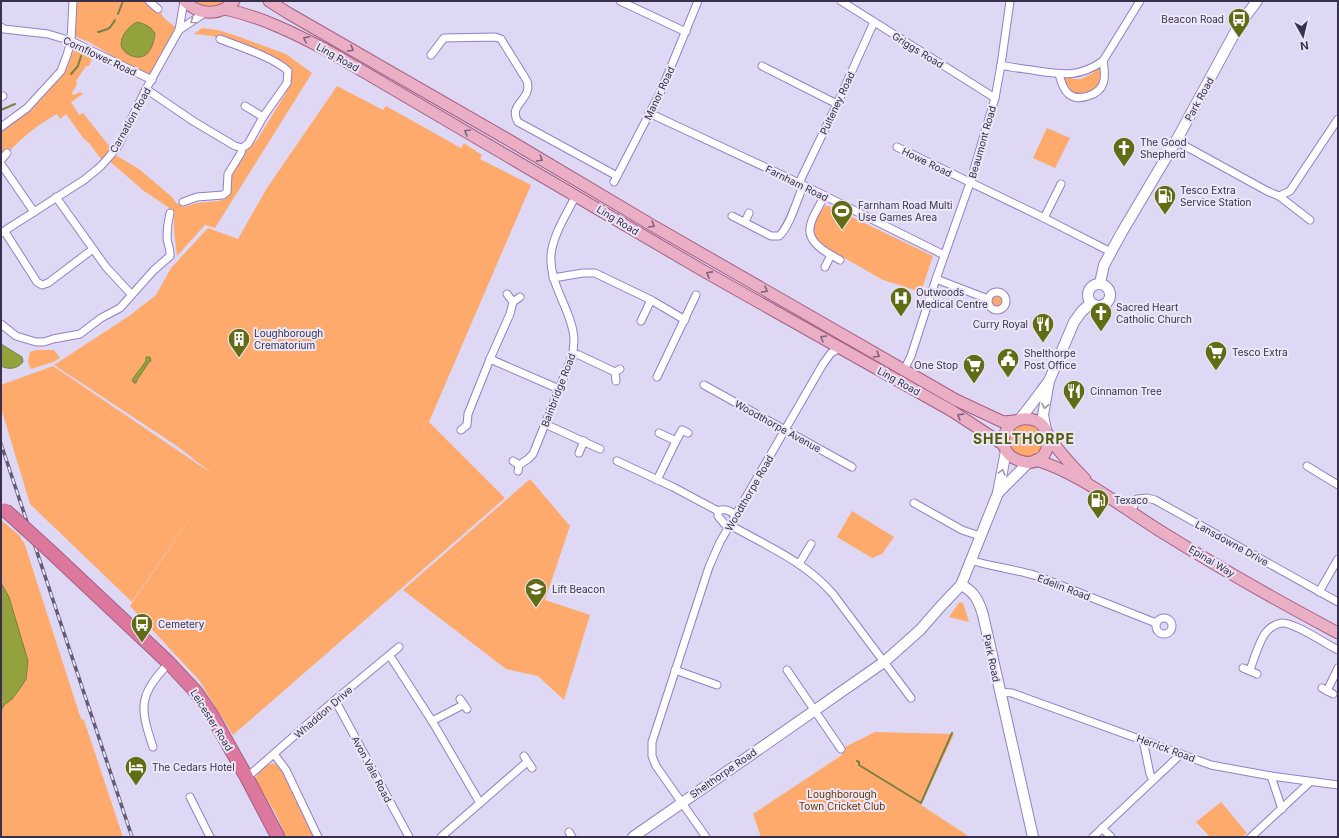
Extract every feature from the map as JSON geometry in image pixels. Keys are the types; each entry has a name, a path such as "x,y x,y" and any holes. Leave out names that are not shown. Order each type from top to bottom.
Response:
{"highway":[{"name":"Leicester Road","path":"3,508 184,678 211,714 278,837"}],"main road":[{"path":"184,1 193,8 206,12 225,9 234,1"},
{"name":"Ling Road","path":"270,1 288,13 507,139 636,216 956,400 1003,422 1017,420"},
{"name":"Ling Road","path":"225,9 242,12 295,33 330,52 707,273 946,407 1005,448"},
{"name":"Woodthorpe Road","path":"840,348 860,344"},
{"path":"1032,419 1042,425 1047,434 1047,449 1040,458 1032,462 1015,460 1005,448 1004,438 1006,432 1017,420 1032,419"},
{"name":"Epinal Way","path":"1047,434 1062,456 1089,484"},
{"name":"Epinal Way","path":"1032,462 1045,463 1089,484 1130,512 1282,604 1338,633"}],"street":[{"path":"1,127 27,108 61,71 71,41 73,1"},
{"path":"149,1 158,9"},
{"name":"Carnation Road","path":"3,233 84,180 100,167 118,146 146,89 180,30 184,1"},
{"path":"620,1 686,32"},
{"name":"Manor Road","path":"431,55 444,38 498,37 504,42 532,87 514,111 518,122 615,179 661,91 698,1"},
{"name":"Griggs Road","path":"840,1 995,98"},
{"name":"Beaumont Road","path":"904,370 911,356 944,255 970,183 995,98 1010,1"},
{"path":"1001,65 1059,74 1082,72 1093,68 1103,61 1140,1"},
{"name":"Park Road","path":"1100,284 1104,265 1122,232 1176,141 1239,25 1257,1"},
{"name":"Carnation Road","path":"180,30 206,12"},
{"name":"Pulteney Road","path":"745,222 771,236 779,236 784,231 801,185 874,22"},
{"name":"Cornflower Road","path":"1,27 4,29 48,34 71,41 152,80"},
{"path":"182,202 197,197 223,195 227,192 228,174 242,148 248,144 263,117 287,83 288,72 284,68 263,57 220,39"},
{"path":"1059,74 1061,82 1071,97 1076,99 1084,98 1100,91 1103,86 1103,61"},
{"path":"762,66 837,104"},
{"path":"146,89 193,121 235,146 242,148"},
{"path":"245,106 263,117"},
{"name":"Farnham Road","path":"650,113 944,255"},
{"path":"1279,196 1290,191 1338,119"},
{"path":"1176,141 1267,191 1279,196 1310,220"},
{"name":"Howe Road","path":"897,147 1111,252"},
{"path":"1,160 7,153"},
{"path":"1,164 34,212"},
{"path":"1044,218 1061,184"},
{"name":"Bainbridge Road","path":"517,466 533,454 573,354 574,338 571,325 553,278 551,255 554,239 576,195"},
{"path":"56,197 106,267 131,294"},
{"path":"824,197 811,222 809,232 810,237 816,245 831,256 840,260"},
{"path":"1,324 16,336 36,342 44,342 52,339 75,336 84,332 102,318 120,308 154,270 170,256 167,232 170,213"},
{"path":"732,216 745,222 749,214"},
{"path":"3,233 37,282 42,285 48,283 93,249"},
{"path":"825,267 831,256"},
{"path":"553,278 583,272 595,273 652,300 685,320"},
{"path":"936,279 988,299"},
{"path":"1100,284 1105,285 1110,294 1106,304 1100,306 1091,303 1088,299 1088,292 1092,286 1100,284"},
{"path":"507,294 513,302"},
{"path":"657,378 696,295"},
{"path":"467,427 468,414 510,314 513,302 520,297"},
{"path":"641,321 652,300"},
{"path":"1047,434 1043,415 1049,381 1074,322 1082,311 1091,303"},
{"name":"Woodthorpe Road","path":"706,837 656,766 652,756 652,742 709,567 729,527 823,364 830,353 840,348"},
{"path":"573,354 617,370 616,381"},
{"path":"490,359 559,389"},
{"path":"1017,420 1029,408 1049,381"},
{"name":"Woodthorpe Avenue","path":"704,385 852,467"},
{"path":"545,424 600,449"},
{"path":"657,480 682,430 688,433"},
{"path":"659,433 676,442"},
{"path":"579,453 584,441"},
{"path":"961,585 998,493 1005,448"},
{"path":"617,460 718,511 722,509 728,510 736,515"},
{"path":"998,493 1032,462"},
{"path":"1307,466 1338,485"},
{"name":"Lansdowne Drive","path":"1130,512 1137,499 1147,498 1156,500 1338,602"},
{"path":"914,503 962,530 980,536"},
{"path":"718,511 718,516 729,527 799,564 823,582 911,698"},
{"path":"799,564 811,544"},
{"path":"1319,592 1338,559"},
{"name":"Edelin Road","path":"970,560 981,564 1037,576 1156,623"},
{"name":"Park Road","path":"961,585 972,592 978,600 983,615 1033,837"},
{"name":"Shelthorpe Road","path":"633,837 814,709 884,662 920,630 961,585"},
{"path":"1257,674 1246,669 1264,636 1268,630 1275,625 1282,623 1292,625 1338,650"},
{"name":"Whaddon Drive","path":"246,776 252,773 335,700 399,647"},
{"path":"390,656 432,721 480,803"},
{"path":"153,747 146,726 144,713 145,697 151,684 169,663"},
{"path":"1327,691 1338,668"},
{"path":"676,670 717,685"},
{"path":"787,670 841,749"},
{"name":"Herrick Road","path":"1000,692 1012,693 1211,765 1271,776 1338,785"},
{"name":"Avon Vale Road","path":"335,700 408,837"},
{"path":"432,721 463,704"},
{"path":"1142,740 1150,774 1153,780"},
{"path":"274,754 286,770 318,837"},
{"path":"1093,837 1181,754"},
{"path":"441,837 528,762"},
{"path":"1271,776 1282,810"},
{"path":"1251,837 1282,810 1310,782"},
{"path":"190,797 210,837"},
{"path":"1102,828 1111,837"}],"green space":[{"path":"77,1 149,1 158,9 164,18 179,30 152,80 89,42 74,36"},
{"path":"185,1 234,1 218,11"},
{"path":"202,28 218,30 286,54 312,73 215,228 205,225 177,256 174,215 168,207 144,191 107,159 101,159 66,114 60,119 57,114 41,124 14,146 1,160 1,127 16,117 67,68 74,49 92,58 89,66 86,66 76,81 77,84 72,93 73,95 80,92 83,94 71,102 79,115 83,113 110,147 109,156 112,153 139,169 172,197 177,204 179,203 184,207 197,203 225,199 227,196 228,174 242,148 247,150 257,140 286,93 287,83 284,68 213,36 194,34"},
{"path":"1103,61 1100,91 1071,97 1059,74 1064,74 1074,79 1080,79 1093,73 1093,68"},
{"path":"337,86 383,110 386,106 461,148 464,143 482,155 480,159 531,185 429,422 505,498 233,735 199,680 130,606 218,477 132,602 30,504 1,408 1,385 53,366 214,475 177,446 54,365 129,316 156,295 171,268 208,228 238,239 267,188"},
{"path":"1047,128 1070,138 1055,168 1033,158"},
{"path":"825,206 829,206 933,256 921,292 883,280 820,244 815,234 814,225"},
{"path":"993,292 1001,292 1006,297 1004,308 1001,310 993,310 988,305 988,297"},
{"path":"36,350 54,350 60,358 53,362 31,369 28,362 30,352"},
{"path":"1023,425 1029,425 1039,432 1042,441 1041,447 1035,454 1029,457 1023,457 1013,450 1010,444 1010,438 1017,428"},
{"path":"530,479 570,526 545,600 590,615 564,700 538,676 506,669 403,590"},
{"path":"852,511 894,537 882,554 872,558 837,537"},
{"path":"1,520 20,536 24,542 81,719 84,720 123,837 1,837"},
{"path":"961,602 963,603 969,622 949,617"},
{"name":"Loughborough Town Cricket Club","path":"875,732 954,734 921,805 970,837 761,837 753,814 842,755 841,749"},
{"path":"273,763 277,765 283,773 314,837 286,837 276,814 256,778 262,769"},
{"path":"1221,802 1247,833 1242,837 1210,837 1196,822"}],"shaded area":[{"path":"137,22 148,26 155,34 151,48 142,57 131,56 125,52 121,44 125,33"},
{"path":"1,344 22,357 23,362 13,368 1,366"},
{"path":"146,357 150,357 151,361 136,383 134,383 132,380 146,361"},
{"path":"1,583 9,597 28,661 26,679 12,699 4,705 1,711"}],"waterway":[{"path":"118,14 123,1"},
{"path":"98,32 108,29 115,20"},
{"path":"71,74 78,66 81,56"},
{"path":"1,110 15,104"},
{"path":"857,761 859,762 859,765 921,803 952,733"}],"railway":[{"path":"1,444 132,837"}],"place":[{"name":"Beacon Road","path":"1239,38"},
{"name":"The Good Shepherd","path":"1124,168"},
{"name":"Tesco Extra Service Station","path":"1165,216"},
{"name":"Farnham Road Multi Use Games Area","path":"842,230"},
{"name":"Outwoods Medical Centre","path":"901,318"},
{"name":"Sacred Heart Catholic Church","path":"1101,332"},
{"name":"Curry Royal","path":"1043,344"},
{"name":"Loughborough Crematorium","path":"239,358"},
{"name":"Tesco Extra","path":"1216,372"},
{"name":"Shelthorpe Post Office","path":"1008,378"},
{"name":"One Stop","path":"974,384"},
{"name":"Cinnamon Tree","path":"1074,410"},
{"name":"Texaco","path":"1098,520"},
{"name":"Lift Beacon","path":"536,608"},
{"name":"Cemetery","path":"142,644"},
{"name":"The Cedars Hotel","path":"136,786"}],"district":[{"name":"SHELTHORPE","path":"1024,439"}]}
